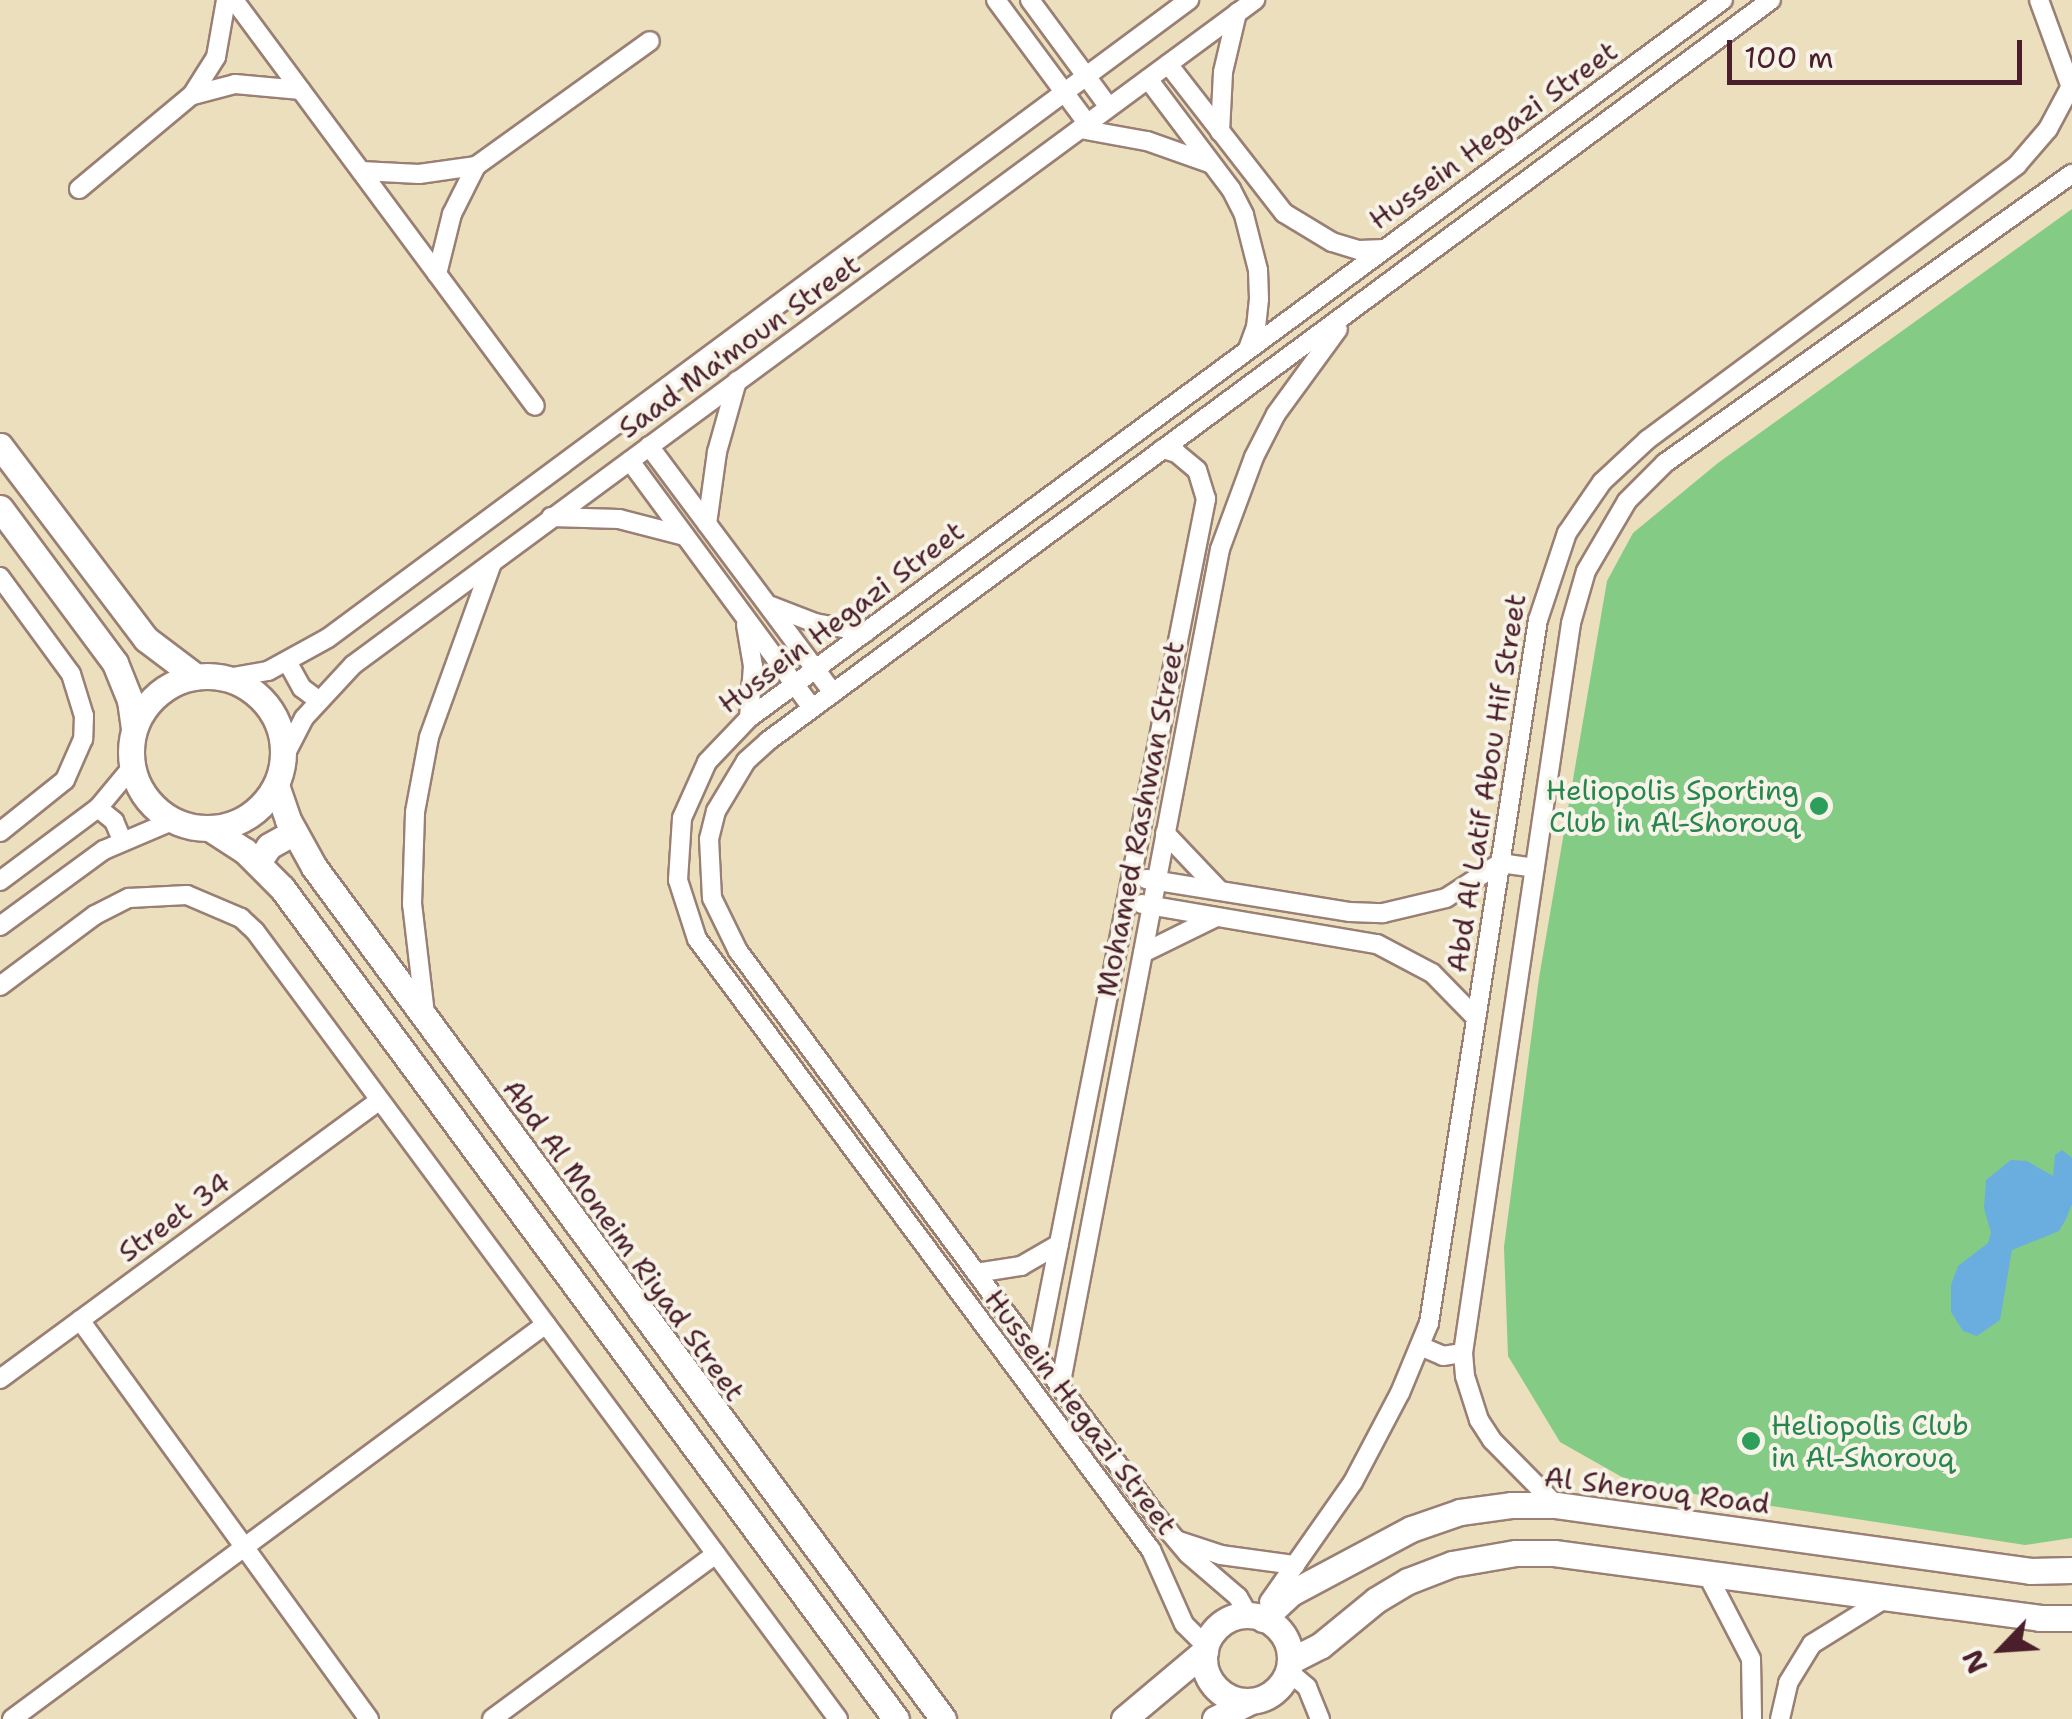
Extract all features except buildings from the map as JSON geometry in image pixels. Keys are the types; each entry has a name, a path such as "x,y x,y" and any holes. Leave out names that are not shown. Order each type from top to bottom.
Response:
{"street":[{"path":"79,188 192,95 216,56 226,0"},
{"path":"234,0 535,406"},
{"path":"996,0 1065,92 1084,126 1147,141 1211,164"},
{"path":"1030,0 1109,107"},
{"name":"Saad Ma'moun Street","path":"227,678 248,678 288,663 328,638 1189,0"},
{"name":"Saad Ma'moun Street","path":"279,772 318,700 353,665 1255,0"},
{"name":"Hussein Hegazi Street","path":"1205,1648 1184,1624 1151,1550 697,939 678,880 682,818 707,762 750,718 1722,0"},
{"name":"Hussein Hegazi Street","path":"1257,1617 1174,1538 738,950 712,898 709,839 728,784 757,751 1771,0"},
{"path":"2040,0 2071,87"},
{"path":"1220,133 1223,72 1237,13"},
{"path":"361,171 419,174 476,166 650,41"},
{"path":"1168,64 1284,213 1307,230 1360,250 1386,249"},
{"path":"1148,79 1231,189 1253,242 1259,299 1256,327 1247,351"},
{"path":"192,95 235,84 301,90"},
{"name":"Abd Al Latif Abou Hif Street","path":"1257,1617 1370,1452 1429,1324 1544,590 1583,506 1647,440 2017,165 2048,129 2071,87"},
{"path":"437,274 452,214 476,166"},
{"path":"1556,1505 1492,1440 1479,1420 1465,1376 1463,1353 1577,596 1597,546 1627,501 1666,463 2072,174"},
{"path":"1402,237 1419,260"},
{"name":"Mohamed Rashwan Street","path":"1060,1387 1210,596 1235,502 1254,457 1303,373 1366,299"},
{"path":"707,524 717,452 737,381"},
{"path":"0,446 154,648 195,676"},
{"path":"649,446 834,693"},
{"name":"Mohamed Rashwan Street","path":"1041,1360 1059,1244 1206,500 1197,470 1177,453 1163,449"},
{"path":"630,461 812,708"},
{"path":"0,508 120,672 134,728 132,767 146,798 172,821 211,829 258,862 294,904 896,1719"},
{"path":"551,517 619,519 685,536"},
{"path":"426,1020 412,904 415,812 429,737 493,562"},
{"path":"0,577 72,674 84,716 83,739 65,780 0,832"},
{"path":"768,604 816,623 866,632"},
{"path":"744,615 753,666 750,718"},
{"path":"120,672 144,662 154,648"},
{"path":"288,663 302,688 318,700"},
{"path":"134,728 141,713 164,688 195,676 227,678 258,695 270,709 278,724 279,772 243,820 211,829"},
{"path":"0,882 98,808 132,767"},
{"name":"Abd Al Moneim Riyad Street","path":"279,772 294,832 665,1347 943,1719"},
{"path":"98,808 114,821 122,840"},
{"path":"0,926 122,840 172,821"},
{"path":"258,862 268,846 294,832"},
{"path":"1166,833 1219,891"},
{"path":"1131,876 1350,912 1383,913 1446,898 1500,863 1535,868"},
{"path":"0,986 111,905 168,893 206,900 255,931 838,1719"},
{"path":"1126,902 1377,944 1432,973 1476,1018"},
{"path":"1143,953 1218,916"},
{"name":"Street 34","path":"0,1379 380,1100"},
{"path":"976,1272 1021,1266 1059,1244"},
{"path":"80,1320 368,1719"},
{"path":"12,1719 546,1324"},
{"path":"1420,1346 1442,1356 1463,1353"},
{"path":"636,1369 665,1347"},
{"path":"1024,1381 1041,1360"},
{"name":"Al Sherouq Road","path":"1257,1617 1291,1593 1428,1522 1485,1508 1556,1505 2030,1571 2072,1570"},
{"path":"1174,1538 1220,1556 1295,1565"},
{"path":"1214,1719 1255,1707 1275,1690 1289,1666 1376,1600 1408,1581 1479,1557 1554,1553 1940,1605 2072,1618"},
{"path":"492,1719 716,1554"},
{"path":"1940,1605 1944,1559"},
{"path":"1707,1574 1752,1659 1752,1719"},
{"path":"1780,1719 1788,1682 1812,1644 1886,1598"},
{"path":"1124,1719 1205,1648 1222,1623 1257,1617 1283,1636 1289,1666 1307,1688 1320,1719"},
{"path":"1205,1648 1208,1676 1215,1688 1255,1707"}],"green space":[{"name":"Heliopolis Sporting Club in Al-Shorouq","path":"2072,209 2072,1538 2025,1545 1636,1485 1560,1442 1508,1356 1504,1247 1539,978 1607,581 1633,533 1718,463"}],"water":[{"path":"2062,1150 2072,1158 2072,1204 2066,1219 2059,1231 2012,1250 2000,1320 1977,1336 1963,1331 1951,1312 1951,1285 1958,1266 1988,1243 1991,1233 1984,1208 1986,1180 2011,1160 2027,1161 2053,1176 2055,1155"}],"place":[{"name":"Heliopolis Sporting Club in Al-Shorouq","path":"1819,806"},
{"name":"Heliopolis Club in Al-Shorouq","path":"1751,1441"}]}
